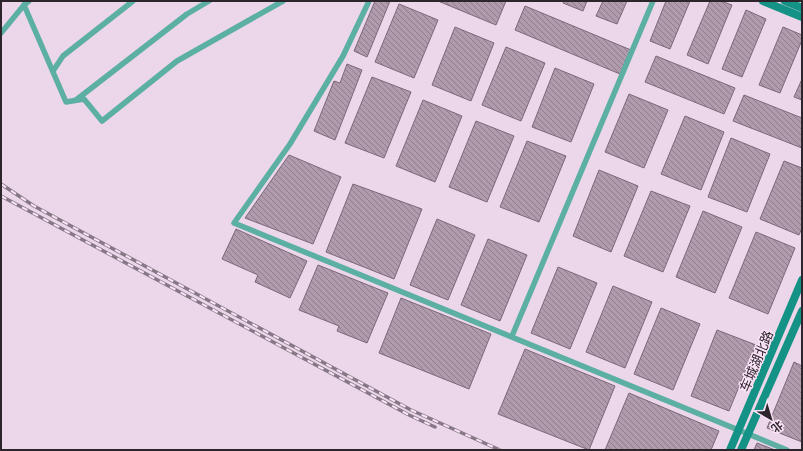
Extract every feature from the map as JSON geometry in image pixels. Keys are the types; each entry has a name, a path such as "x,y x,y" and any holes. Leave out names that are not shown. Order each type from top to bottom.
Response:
{"main road":[{"path":"763,1 802,17"},
{"path":"785,1 802,8"},
{"name":"车城湖北路","path":"730,450 740,430 802,280"},
{"name":"车城湖北路","path":"741,450 802,311"}],"street":[{"path":"53,71 64,56 133,1"},
{"path":"76,100 187,14 208,1"},
{"path":"1,33 27,3 66,102 84,100 102,121 177,61 283,1"},
{"path":"369,1 335,70 290,144 234,222 787,450"},
{"path":"512,336 653,1"}],"building":[{"path":"375,1 390,1 367,57 354,51"},
{"path":"438,1 506,1 496,25"},
{"path":"564,1 587,1 583,11 563,3"},
{"path":"603,1 627,1 617,24 596,16"},
{"path":"666,1 690,1 670,49 650,41"},
{"path":"710,1 721,1 732,5 708,64 687,55"},
{"path":"399,4 438,20 414,78 375,62"},
{"path":"525,6 631,50 620,74 515,30"},
{"path":"746,10 766,19 742,77 722,69"},
{"path":"455,27 494,43 471,101 432,85"},
{"path":"783,27 802,35 802,40 780,93 759,85"},
{"path":"506,47 545,63 521,121 482,105"},
{"path":"656,56 735,88 724,114 645,82"},
{"path":"347,64 362,70 335,140 314,131 334,81 340,83"},
{"path":"555,68 594,84 571,142 532,127"},
{"path":"372,77 411,92 384,158 345,143"},
{"path":"802,79 802,100 794,97"},
{"path":"629,94 668,110 644,168 605,152"},
{"path":"744,95 802,118 802,148 733,121"},
{"path":"423,100 462,116 435,182 396,166"},
{"path":"685,116 724,132 701,190 661,174"},
{"path":"476,121 514,136 487,202 449,187"},
{"path":"731,138 770,154 747,212 708,197"},
{"path":"527,141 566,156 539,222 500,207"},
{"path":"289,155 341,177 313,244 245,218"},
{"path":"784,161 802,168 802,228 799,235 760,219"},
{"path":"599,170 638,186 611,252 573,236"},
{"path":"353,184 422,209 394,279 326,252"},
{"path":"651,191 690,206 663,272 624,256"},
{"path":"703,211 742,227 715,293 676,277"},
{"path":"437,219 475,235 448,300 410,285"},
{"path":"236,229 307,261 290,298 255,282 258,275 222,259"},
{"path":"756,232 795,248 768,314 729,298"},
{"path":"488,239 527,255 500,321 461,305"},
{"path":"318,265 388,293 367,343 337,331 339,326 299,310"},
{"path":"558,267 597,283 570,349 531,333"},
{"path":"613,286 652,302 625,368 586,352"},
{"path":"401,298 491,334 469,389 379,353"},
{"path":"661,308 700,324 673,390 634,374"},
{"path":"717,330 756,345 729,411 691,396"},
{"path":"525,349 615,386 589,450 498,414"},
{"path":"794,362 802,366 802,442 767,428"},
{"path":"629,393 719,431 711,450 605,450"},
{"path":"757,443 775,450 754,450"}],"railway":[{"path":"1,184 34,206 411,410 500,450"},
{"path":"1,196 409,415 435,427"}]}
